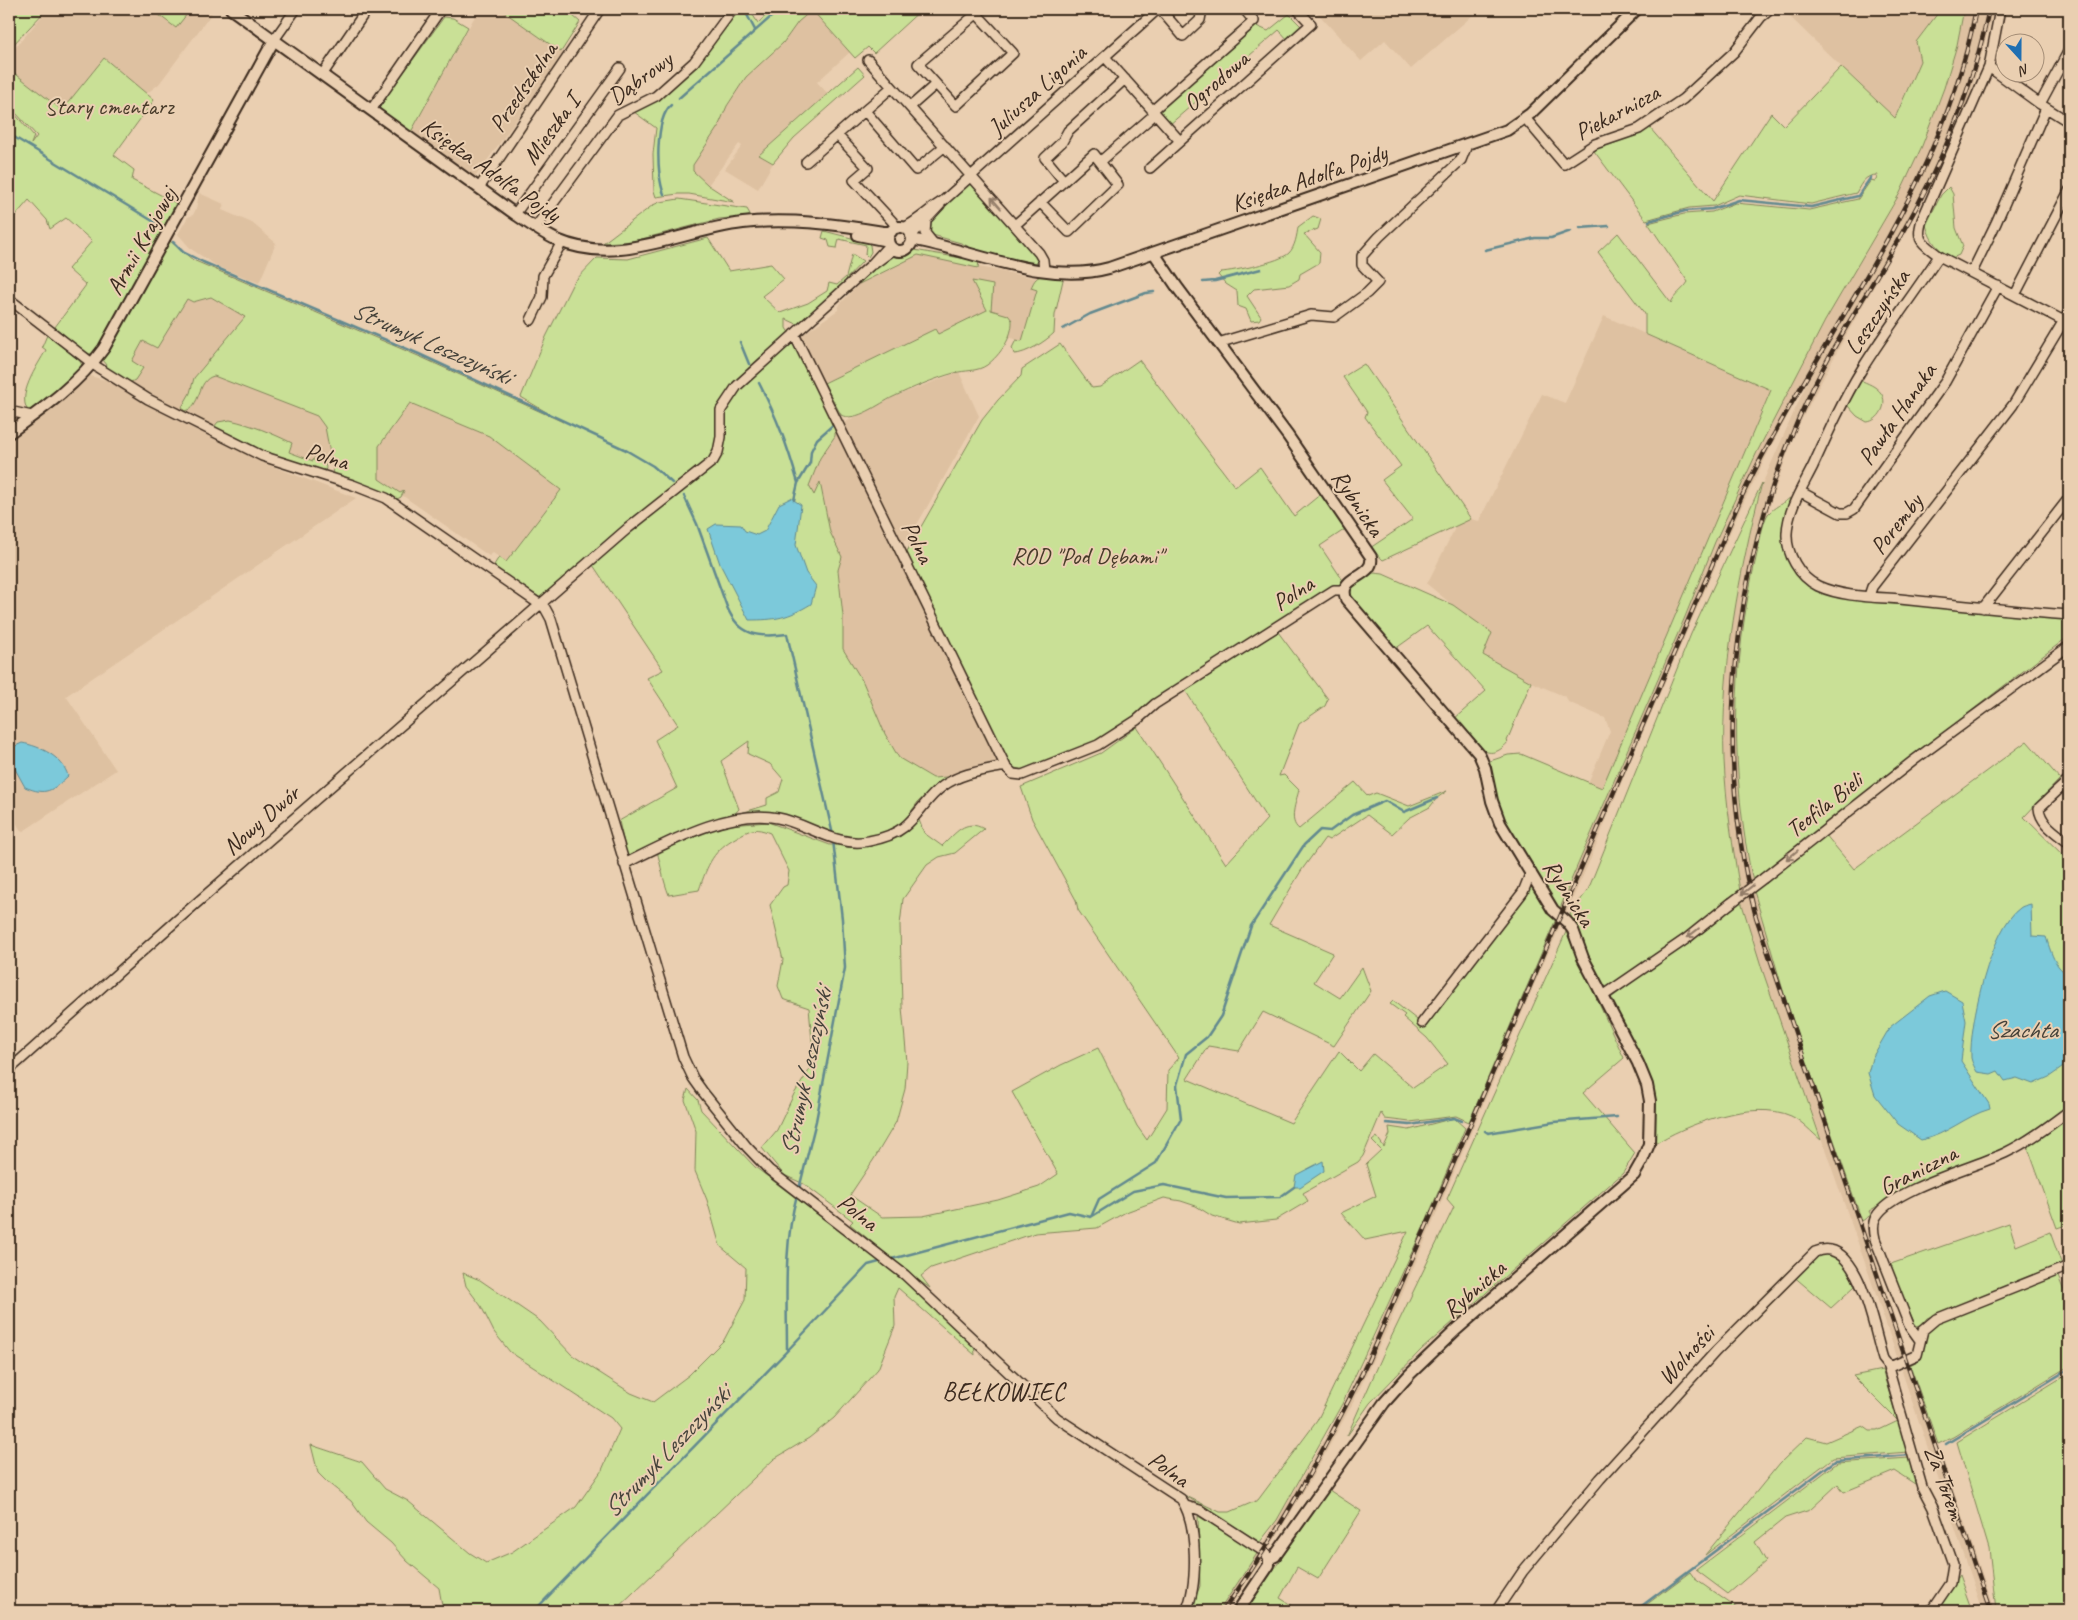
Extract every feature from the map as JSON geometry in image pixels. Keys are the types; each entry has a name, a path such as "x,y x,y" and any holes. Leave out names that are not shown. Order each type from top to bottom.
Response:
{"street":[{"name":"Księdza Adolfa Pojdy","path":"231,9 515,214 535,228 562,242 591,249 617,250 647,245 723,226 784,221 883,232 893,237 900,251 916,246 950,249"},
{"path":"274,40 296,9"},
{"path":"322,74 367,9"},
{"path":"371,110 440,9"},
{"name":"Przedszkolna","path":"479,188 600,9"},
{"name":"Dąbrowy","path":"535,228 618,115 656,96 694,62 734,9"},
{"path":"1159,9 1183,36 1200,20 1202,9"},
{"name":"Juliusza Ligonia","path":"911,236 943,201 1159,9"},
{"path":"1101,162 1153,112 1254,21 1244,9"},
{"name":"Ogrodowa","path":"1150,168 1179,140 1311,24 1297,9"},
{"name":"Księdza Adolfa Pojdy","path":"911,236 916,240 950,249 1044,270 1067,273 1101,270 1500,133 1525,118 1638,9"},
{"name":"Piekarnicza","path":"1525,118 1564,164 1595,144 1639,129 1683,99 1734,52 1761,18 1771,9"},
{"name":"Leszczyńska","path":"1869,596 1818,586 1806,577 1795,563 1788,548 1787,530 1791,510 1841,406 1859,374 1939,256 1921,242 1918,233 1989,67 2000,9"},
{"path":"979,11 1013,53 956,106 918,64 979,11"},
{"name":"Armii Krajowej","path":"9,433 68,389 93,364 114,330 274,40"},
{"path":"1972,272 1996,223 2043,106 2069,50"},
{"path":"1105,57 1179,140"},
{"path":"868,60 972,175 1039,253 1043,260 1044,270"},
{"path":"1989,67 2043,106 2069,122"},
{"name":"Mieszka I","path":"515,214 620,68"},
{"path":"1064,181 1045,158 1062,142 1068,131 1125,79"},
{"path":"910,108 936,84"},
{"path":"806,162 892,87"},
{"path":"864,111 916,170 945,146"},
{"path":"541,604 627,529 713,462 718,452 721,410 737,386 871,265 893,237 890,218 854,180 868,168 837,135"},
{"path":"1218,343 1311,314 1334,318 1367,293 1378,282 1362,265 1362,256 1379,237 1460,160 1467,145"},
{"path":"1015,225 1040,202 1094,154 1118,185 1069,232 1040,202"},
{"path":"2015,295 2069,190"},
{"name":"Juliusza Ligonia","path":"893,237 943,201"},
{"path":"926,221 925,233 933,243"},
{"name":"Księdza Adolfa Pojdy","path":"824,225 876,238 893,237"},
{"path":"871,265 893,237 911,236 912,242 909,247"},
{"path":"876,238 880,253"},
{"path":"531,320 542,297 543,276 562,242"},
{"name":"Rybnicka","path":"1154,253 1157,260 1288,436 1370,557 1371,564 1368,569 1348,582 1344,590 1349,602 1476,749 1484,766 1498,819 1553,910 1571,926 1583,958 1638,1063 1650,1102 1650,1144 1634,1175 1456,1330 1410,1374 1384,1403 1275,1556 1269,1559 1269,1565 1238,1611"},
{"path":"1939,256 2064,321"},
{"name":"Pawła Hanaka","path":"1801,492 1840,513 1854,510 1945,382 1998,286"},
{"name":"Polna","path":"9,300 44,324 93,364 148,399 248,450 277,462 353,485 386,498 541,604 548,611 686,1065 703,1092 747,1147 770,1170 887,1260 944,1310 1042,1406 1067,1425 1172,1493 1186,1506"},
{"name":"Poremby","path":"1869,596 1872,588 2013,405 2069,312"},
{"name":"Polna","path":"794,334 1006,767 1013,774 1022,775 1098,745 1136,720 1155,704 1334,590 1344,590"},
{"path":"9,411 32,416"},
{"path":"1983,608 2069,498"},
{"path":"1869,596 1998,610 2069,615"},
{"path":"1992,596 1998,610"},
{"name":"Nowy Dwór","path":"9,1070 184,914 541,604"},
{"name":"Teofila Bieli","path":"1603,996 1686,939 1913,761 2069,646"},
{"name":"Polna","path":"624,864 672,839 702,829 747,818 779,818 800,824 833,838 852,842 865,842 897,832 905,826 928,798 951,781 978,771 1006,767"},
{"path":"2069,780 2039,808 2039,814 2045,823 2069,843"},
{"path":"1422,1023 1523,892 1531,872"},
{"name":"Graniczna","path":"1919,1339 1909,1325 1875,1239 1873,1226 1878,1215 1890,1203 1939,1177 2005,1153 2041,1132 2069,1111"},
{"name":"Wolności","path":"1496,1611 1523,1571 1600,1479 1716,1351 1815,1252 1829,1248 1847,1261 1863,1290 1879,1347 1890,1365"},
{"path":"1890,1365 1917,1355 1922,1330 1936,1319 2069,1266"},
{"name":"Za Torem","path":"1890,1365 1922,1487 1933,1508 1953,1564 1950,1583 1931,1611"},
{"path":"1186,1611 1195,1583 1190,1523 1186,1506 1200,1510 1263,1552 1269,1559"}],"shaded area":[{"path":"48,9 215,9 159,84 146,94 104,58 62,110 15,74 15,48"},
{"path":"479,9 500,9 564,54 473,180 411,132"},
{"path":"1314,9 1480,9 1411,69 1385,40 1361,61"},
{"path":"1782,9 1941,9 1916,42 1920,61 1894,118"},
{"path":"1964,9 1994,9 1971,93 1940,167 1838,350 1795,432 1771,501 1752,578 1742,642 1736,706 1737,759 1746,852 1753,882 1740,891 1730,830 1724,759 1729,640 1749,535 1763,482 1813,369 1740,510 1389,1325 1355,1399 1317,1469 1264,1557 1227,1611 1219,1611 1258,1552 1342,1410 1424,1226 1556,919 1685,617 1715,542 1757,452 1825,321 1900,193 1922,146 1944,88 1957,45"},
{"path":"812,10 850,52 817,82 828,94 759,155 773,163 758,189 725,169 742,146 739,144 708,185 688,168 746,77 783,43 798,22"},
{"path":"199,193 224,204 222,210 252,223 276,243 259,283 217,266 191,249 178,234 188,217 193,215"},
{"path":"918,255 1040,279 1022,341 999,335 938,335 935,330 824,383 799,337 838,310 840,304 859,284"},
{"path":"184,297 193,302 211,297 245,317 194,378 208,370 320,415 327,423 332,458 313,462 288,451 292,443 215,428 165,404 121,379 144,339"},
{"path":"1604,316 1771,389 1602,789 1588,783 1610,731 1605,718 1568,702 1566,697 1531,682 1483,655 1492,633 1461,612 1427,584 1457,524 1471,519 1479,521 1542,394 1565,403"},
{"path":"959,372 979,416 911,535 906,540 900,542 842,424 893,397"},
{"path":"90,376 109,381 256,460 356,498 66,696 116,770 22,832 9,812 9,436"},
{"path":"410,403 489,436 561,490 506,562 493,553 489,556 379,479 379,446"},
{"path":"835,420 996,760 994,765 947,777 933,778 899,758 885,734 863,682 843,649 843,616 838,570 809,486 820,458 835,436"},
{"path":"1754,891 1789,1011 1995,1611 1983,1611 1871,1280 1762,969 1741,901"}],"green space":[{"name":"Stary cmentarz","path":"14,9 47,9 10,48 13,112 34,136 31,144 37,136 15,112 13,72 62,110 104,58 154,100 114,155 134,170 132,180 176,203 107,338 95,352 90,354 83,351 55,327 86,285 68,269 92,241 66,218 50,229 47,220 29,200 9,223 9,14"},
{"path":"151,9 191,9 176,28"},
{"path":"500,9 565,9 580,22 561,52"},
{"path":"734,9 749,9 758,23 773,9 922,9 874,53 868,47 855,58 812,10 798,22 783,43 746,77 727,106 718,127 693,165 693,171 708,185 734,202 689,194 656,197 654,191 653,154 656,128 630,109 667,88"},
{"path":"1941,9 1964,9 1957,45 1944,88 1922,146 1900,193 1825,321 1757,452 1715,542 1685,617 1559,911 1500,816 1487,762 1508,755 1521,754 1602,788 1771,390 1645,334 1645,314 1598,252 1618,233 1671,303 1688,282 1648,223 1684,214 1712,212 1735,203 1809,210 1858,199 1871,180 1875,181 1878,175 1870,176 1862,182 1856,193 1811,204 1739,195 1714,206 1689,208 1646,220 1594,151 1605,144 1649,127 1713,201 1771,113 1784,126 1841,67 1895,118 1920,61 1916,42"},
{"path":"1289,14 1303,28 1289,41 1279,30 1169,125 1158,109 1254,25 1268,31"},
{"path":"444,17 453,18 468,27 411,132 378,108"},
{"path":"858,67 865,75 794,138 773,163 759,155"},
{"path":"971,181 1035,252 1038,260 1036,263 1032,264 980,252 961,243 929,234 927,224"},
{"path":"1949,187 1953,194 1956,228 1963,246 1959,255 1952,258 1935,244 1926,225 1941,195"},
{"path":"679,199 747,209 751,216 719,219 634,241 603,243 653,205"},
{"path":"1313,216 1321,219 1318,229 1304,234 1320,252 1319,263 1300,274 1299,279 1289,285 1254,289 1247,296 1261,317 1259,320 1251,321 1246,309 1238,306 1237,291 1226,284 1218,275 1221,272 1256,266 1276,260 1289,253 1293,248 1298,227"},
{"path":"824,231 867,242 870,245 871,252 868,257 865,254 866,245 839,239 837,248 830,247 828,240 822,238"},
{"path":"708,238 729,271 771,264 784,279 762,296 780,313 808,303 827,291 829,283 837,285 846,277 852,254 863,261 846,279 847,281 799,325 786,319 786,328 805,358 835,420 835,436 820,458 809,486 814,495 820,482 830,532 842,557 838,570 843,616 843,649 863,682 885,734 899,758 933,778 947,777 918,802 905,820 896,827 874,836 852,839 741,813 767,805 767,798 779,792 783,779 770,764 748,754 749,741 721,761 739,809 731,818 671,835 627,857 619,821 677,788 655,740 678,725 647,678 663,670 593,565 631,530 680,491 683,492 674,487 541,598 496,570 494,565 499,557 506,562 561,490 489,436 410,403 379,446 379,479 400,493 404,491 401,497 395,500 334,474 325,427 317,416 214,376 204,383 194,405 184,411 182,407 190,393 194,378 245,317 211,297 193,302 187,299 157,348 143,341 132,361 143,368 135,380 129,383 106,367 107,365 103,360 170,241 193,260 423,358 563,422 521,397 546,337 573,283 597,258 628,259"},
{"path":"914,250 979,261 978,268 918,255 859,284 858,282 889,257 902,255"},
{"path":"1045,275 1060,277 1063,280 1055,315 1054,333 1046,340 1024,352 1014,354 1012,348 1016,340 1022,341 1037,290 1031,288 1036,279"},
{"path":"972,281 993,285 991,310 1008,315 1012,320 1008,339 997,356 983,367 954,373 930,381 860,414 847,417 841,415 824,383 935,329 938,334 987,310"},
{"path":"47,335 80,361 83,368 30,413 26,407 26,390 46,350 42,347"},
{"name":"ROD \"Pod Dębami\"","path":"1060,344 1092,388 1100,387 1139,360 1235,487 1260,467 1294,516 1322,493 1347,528 1320,546 1344,582 1177,687 1095,742 1024,770 1010,767 906,553 982,420 1021,376 1022,369"},
{"path":"1364,364 1471,519 1383,560 1370,548 1413,519 1382,480 1401,466 1365,417 1367,412 1343,377"},
{"path":"1860,380 1877,388 1884,402 1879,415 1867,422 1857,416 1847,405"},
{"path":"230,420 246,424 292,443 289,452 313,461 316,455 325,461 326,469 323,472 265,453 214,427 218,422"},
{"path":"1762,483 1739,586 1725,690 1725,776 1730,826 1740,891 1690,931 1604,989 1587,957 1570,914 1588,890 1691,634"},
{"path":"1790,498 1783,525 1784,549 1796,572 1817,591 1862,602 1955,608 2069,620 2069,636 1889,774 1753,882 1740,801 1737,761 1738,679 1748,598 1764,523 1770,512"},
{"path":"1383,574 1453,605 1492,633 1483,655 1531,682 1508,742 1500,750 1492,752 1478,747 1454,719 1486,691 1427,626 1395,649 1351,600 1348,587 1365,575"},
{"path":"1278,632 1328,699 1325,706 1299,724 1279,776 1284,775 1299,790 1293,816 1299,829 1355,782 1368,796 1376,793 1409,806 1447,791 1437,798 1430,807 1409,818 1392,834 1367,815 1329,840 1325,838 1301,871 1269,925 1333,953 1314,982 1340,998 1362,967 1371,991 1334,1046 1263,1012 1239,1051 1208,1046 1187,1079 1291,1123 1339,1051 1359,1071 1373,1054 1413,1088 1448,1064 1427,1038 1403,1017 1405,1015 1390,1004 1393,1001 1421,1023 1531,879 1556,919 1469,1122 1456,1116 1410,1122 1385,1119 1381,1113 1363,1156 1358,1162 1303,1193 1308,1201 1276,1220 1239,1224 1212,1216 1196,1206 1164,1198 1126,1212 1097,1228 1035,1233 931,1268 921,1276 930,1288 850,1224 853,1221 804,1184 784,1175 762,1148 777,1130 794,1094 814,1063 809,1008 783,999 778,986 783,960 770,905 783,887 787,885 789,871 770,833 753,830 729,842 712,859 699,890 669,895 657,851 698,833 730,825 768,822 830,845 872,845 901,836 919,820 924,833 942,846 961,828 971,825 984,829 955,853 939,857 927,865 903,899 900,925 902,1007 907,1062 905,1089 896,1122 850,1195 882,1217 923,1216 998,1200 1039,1187 1058,1174 1012,1092 1061,1065 1098,1048 1137,1126 1147,1140 1167,1108 1168,1070 1179,1058 1078,910 1076,900 1032,819 1021,787 1101,753 1137,727 1226,864 1267,819 1185,690"},
{"path":"2027,741 2060,779 2024,817 2069,861 2069,1106 2009,1146 1917,1183 1869,1211 1871,1215 1862,1221 1789,1011 1754,891 1825,834 1854,869"},
{"path":"1741,901 1762,969 1821,1140 1791,1116 1758,1110 1720,1116 1701,1122 1653,1145 1656,1108 1653,1088 1611,998"},
{"path":"1566,932 1624,1058 1583,1093 1635,1153 1623,1173 1421,1350 1370,1403 1347,1436 1386,1348 1454,1207 1447,1199"},
{"path":"688,1089 698,1100 701,1110 755,1167 825,1220 860,1243 915,1289 974,1343 975,1355 898,1288 894,1297 895,1326 878,1369 834,1418 809,1438 774,1459 614,1611 443,1611 439,1588 407,1561 391,1543 366,1522 351,1501 318,1473 311,1445 362,1462 385,1489 408,1501 470,1553 486,1563 512,1552 576,1507 602,1470 620,1429 611,1418 510,1352 494,1332 481,1306 466,1286 463,1273 480,1280 540,1321 572,1355 631,1393 653,1402 689,1375 724,1340 745,1300 746,1268 720,1246 707,1200 695,1171 696,1131 685,1100"},
{"path":"2069,1117 2069,1224 2057,1228 2027,1145"},
{"path":"1454,1118 1465,1128 1424,1226 1342,1404 1277,1520 1260,1542 1186,1496 1220,1512 1230,1512 1258,1500 1317,1421 1408,1231 1365,1240 1341,1213 1376,1196 1366,1164 1381,1150 1372,1141 1377,1137 1384,1147 1390,1134 1389,1127 1409,1130"},
{"path":"2009,1223 2016,1246 2050,1232 2062,1265 1927,1318 1921,1325 1916,1326 1888,1265"},
{"path":"1824,1252 1835,1257 1843,1265 1855,1286 1831,1308 1792,1275"},
{"path":"2057,1274 2069,1303 2069,1366 1953,1437 1938,1444 1910,1365 1921,1359 1927,1330 1950,1317"},
{"path":"1882,1370 1908,1452 1833,1458 1705,1555 1780,1463 1807,1437 1826,1442 1863,1426 1870,1431 1877,1431 1898,1421 1853,1376"},
{"path":"2069,1373 2069,1611 1996,1611 1989,1549 1957,1442"},
{"path":"1909,1458 1918,1486 1895,1471 1844,1492 1838,1484 1810,1510 1785,1518 1755,1542 1766,1561 1728,1594 1696,1570 1837,1463"},
{"path":"1329,1490 1361,1511 1318,1579 1297,1567 1280,1598 1301,1611 1245,1611"},
{"path":"1198,1516 1258,1552 1219,1611 1190,1611 1200,1586"},
{"path":"1690,1572 1695,1579 1741,1611 1638,1611"},
{"path":"1959,1575 1972,1611 1933,1611"}],"water":[{"path":"791,498 801,505 796,545 806,573 816,586 811,604 781,617 749,620 720,564 708,529 716,524 741,525 745,531 757,535 765,531 779,504"},
{"path":"22,743 43,750 56,758 68,776 48,790 38,791 25,787 9,758 13,747"},
{"name":"Szachta","path":"2031,904 2032,936 2046,937 2057,964 2064,972 2069,974 2069,1063 2049,1077 2033,1084 2017,1078 2005,1081 1998,1071 1991,1074 1977,1072 1971,1058 1971,1043 1978,1001 1991,955 2009,919 2021,907"},
{"path":"1945,991 1962,1001 1966,1021 1961,1061 1989,1104 1990,1109 1972,1116 1939,1134 1921,1140 1898,1124 1875,1095 1868,1073 1872,1058 1890,1027 1930,996"},
{"path":"1323,1161 1324,1171 1300,1187 1294,1187 1296,1175"}],"waterway":[{"path":"744,9 755,30"},
{"path":"679,98 780,9"},
{"path":"664,194 659,174 658,148 662,122 671,105"},
{"name":"Strumyk Leszczyński","path":"9,134 156,223 162,229"},
{"path":"1649,221 1685,211 1712,209 1739,200 1811,207 1858,196 1871,177"},
{"path":"1580,228 1609,226"},
{"path":"1485,250 1535,238 1551,238 1571,231"},
{"name":"Strumyk Leszczyński","path":"173,242 183,252 203,262 419,354 624,449 653,466 672,483"},
{"path":"1203,282 1215,281 1261,269"},
{"path":"1063,329 1090,314 1146,293 1154,292"},
{"path":"740,342 749,364"},
{"path":"759,383 781,432 798,483"},
{"path":"794,500 798,483 810,463 811,451 817,439 834,424"},
{"name":"Strumyk Leszczyński","path":"684,496 697,524 732,617 751,633 768,636 787,634 833,835"},
{"path":"1091,1217 1099,1199 1156,1163 1181,1119 1177,1085 1186,1054 1207,1037 1221,1016 1251,926 1304,845 1320,830 1330,831 1352,815 1385,801 1404,812 1437,798"},
{"name":"Strumyk Leszczyński","path":"799,1189 816,1121 845,968 842,919 833,840"},
{"path":"1485,1131 1488,1133 1554,1122 1617,1117"},
{"path":"1386,1123 1410,1125 1454,1118 1462,1121"},
{"path":"888,1260 1069,1212 1091,1217 1133,1191 1164,1185 1226,1198 1280,1197 1294,1187"},
{"name":"Strumyk Leszczyński","path":"534,1611 787,1351 786,1292 788,1253 797,1195"},
{"path":"787,1351 868,1265 883,1261"},
{"path":"1946,1444 2069,1369"},
{"path":"1635,1611 1835,1461 1910,1455"}],"railway":[{"path":"1223,1611 1244,1581 1301,1489 1336,1426 1368,1361 1741,498 1772,438 1908,201 1936,139 1960,76 1976,9"},
{"path":"1989,9 1976,60 1950,136 1906,227 1830,355 1798,420 1772,488 1753,558 1740,629 1733,701 1734,774 1741,846 1756,917 1991,1611"}],"district":[{"name":"BEŁKOWIEC","path":"1004,1391"}]}
